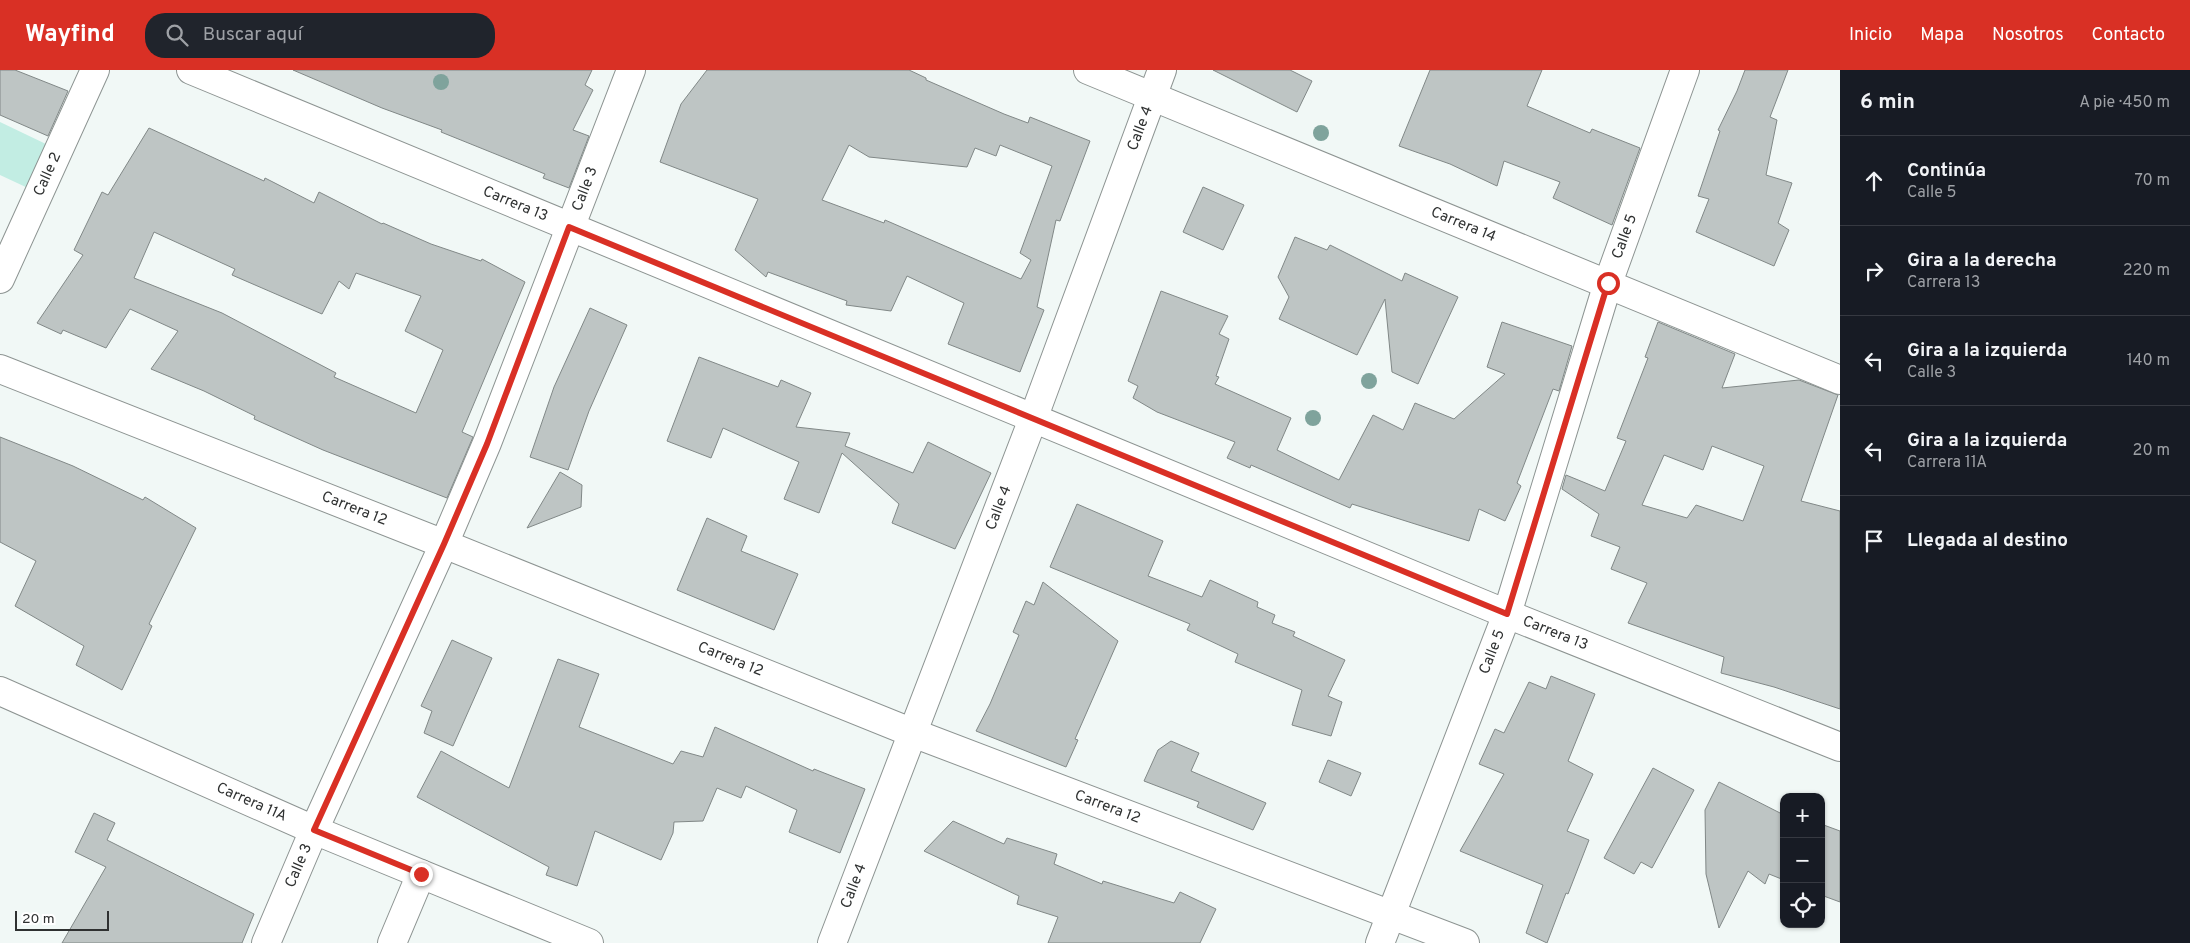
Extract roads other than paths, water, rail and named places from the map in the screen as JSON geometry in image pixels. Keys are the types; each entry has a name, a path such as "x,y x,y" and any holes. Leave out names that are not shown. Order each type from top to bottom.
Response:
{"street":[{"name":"Calle 2","path":"0,279 95,70"},
{"name":"Carrera 13","path":"191,70 1507,614 1840,747"},
{"name":"Calle 3","path":"266,943 314,830 444,544 487,444 631,70"},
{"name":"Carrera 14","path":"1088,70 1840,380"},
{"name":"Calle 4","path":"832,943 1033,419 1162,70"},
{"name":"Calle 5","path":"1380,943 1507,614 1608,283 1685,70"},
{"name":"Carrera 12","path":"0,369 444,544 913,733 1465,943"},
{"name":"Carrera 11A","path":"0,691 314,830 589,943"},
{"path":"392,943 421,874"}]}
